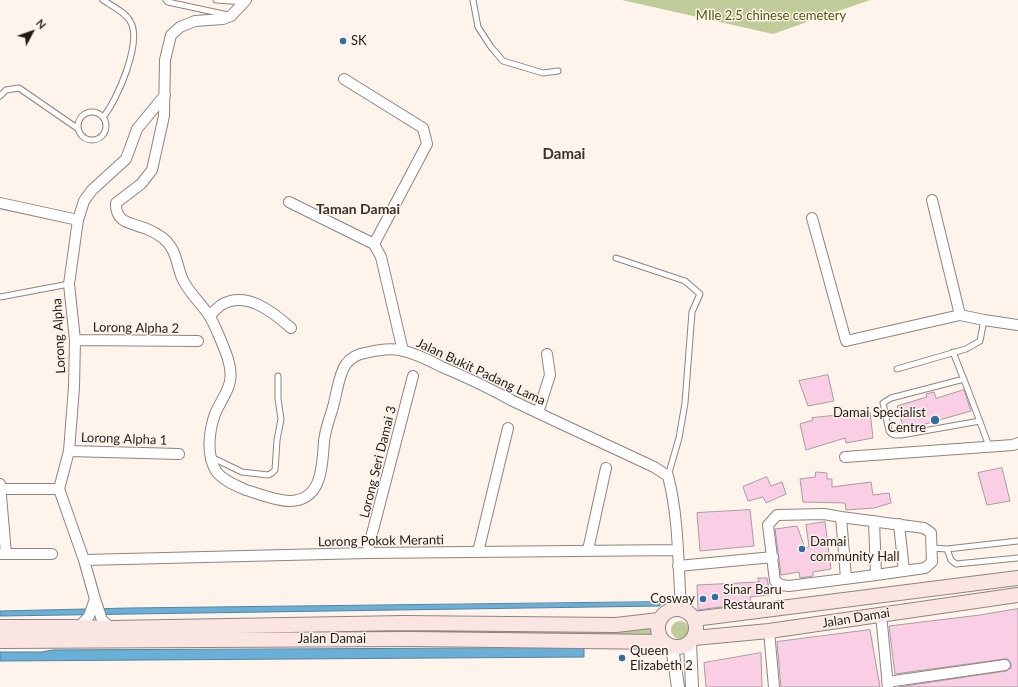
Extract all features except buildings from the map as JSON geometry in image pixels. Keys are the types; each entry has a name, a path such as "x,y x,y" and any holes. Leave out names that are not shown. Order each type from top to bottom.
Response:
{"main road":[{"name":"Jalan Damai","path":"694,619 1018,578"},
{"name":"Jalan Damai","path":"692,641 1018,595"},
{"path":"681,609 686,611 694,619 697,629 692,641 678,648 668,644 658,632 659,620 663,615 668,611 681,609"},
{"name":"Jalan Damai","path":"0,627 111,628 404,623 616,625 659,620"},
{"name":"Jalan Damai","path":"0,641 412,639 668,644"}],"street":[{"path":"231,16 246,1"},
{"name":"Jalan Bukit Padang Lama","path":"231,16 223,19 195,21 180,27 171,35 165,60 165,95 162,131 152,170 141,184 116,203 116,210 122,219 132,225 147,229 164,238 176,254 182,279 197,302 210,316 229,360 231,376 229,388 216,414 210,434 210,457 217,473 236,486 276,499 288,501 300,500 310,492 318,481 322,472 324,441 327,426 344,366 352,358 361,354 388,348 403,351 428,360 477,382 538,413 654,467 668,476"},
{"path":"344,79 424,128 427,144 374,244"},
{"name":"Lorong Alpha","path":"59,489 69,451 74,387 74,340 69,284 78,220 84,202 92,190 126,159 137,129 165,95"},
{"path":"932,200 960,315"},
{"path":"290,202 374,244 381,257 403,351"},
{"path":"0,203 78,220"},
{"path":"812,218 846,341 960,315 1018,325"},
{"path":"210,316 221,305 234,300 254,303 275,314 291,328"},
{"name":"Lorong Alpha 2","path":"74,340 198,341"},
{"path":"538,413 550,375 547,354"},
{"name":"Lorong Seri Damai 3","path":"368,553 413,376"},
{"path":"478,552 508,428"},
{"path":"845,457 1013,445 1018,443"},
{"name":"Lorong Alpha 1","path":"69,451 179,454"},
{"path":"588,550 606,468"},
{"path":"668,476 678,550 681,609"},
{"path":"0,484 3,554 52,554"},
{"path":"0,489 59,489 84,560 94,599 102,620 111,628"},
{"path":"824,514 874,521 924,528 931,533 932,562 925,568 789,586 781,585 775,581 768,525 778,515 824,514"},
{"path":"841,517 846,578"},
{"path":"874,521 876,575"},
{"path":"899,524 904,571"},
{"name":"Lorong Pokok Meranti","path":"84,560 368,553 678,550"},
{"path":"678,566 772,557"},
{"path":"80,627 89,616 94,599"},
{"path":"881,614 888,684 1005,665"},
{"path":"769,631 774,687"},
{"path":"692,641 692,687"},
{"path":"668,644 678,687"}],"lane":[{"path":"103,0 126,16 131,22 133,28 126,73 110,109 103,117"},
{"path":"166,0 168,2 231,16"},
{"path":"216,0 246,1"},
{"path":"473,0 478,27 503,61 543,73 558,71"},
{"path":"0,96 6,90 19,88 77,128 81,136 88,140 92,141 99,138 105,132 106,124 100,114 92,112 84,114 78,120 77,128"},
{"path":"616,258 685,281 700,294 692,312 685,403 679,438 668,476"},
{"path":"0,297 69,284"},
{"path":"896,369 966,349 980,341 984,320"},
{"path":"953,352 989,446"},
{"path":"210,457 242,472 268,475 275,470 277,440 281,419 278,376"},
{"path":"964,379 891,398 883,403 889,431 891,434 901,435 980,421"},
{"path":"932,548 947,549 1018,541"},
{"path":"947,549 951,560 956,564 1018,558"}],"green space":[{"name":"MIle 2.5 chinese cemetery","path":"622,0 870,0 773,34"},
{"path":"676,621 684,621 689,626 687,637 684,639 676,639 671,634 671,626"},
{"path":"656,626 655,637 0,633 630,631"}],"water":[{"path":"660,602 660,606 0,616 0,611 130,608"},
{"path":"584,648 584,657 0,661 0,652 41,652 53,650"}],"place":[{"name":"SK","path":"343,41"},
{"name":"Damai Specialist Centre","path":"935,420"},
{"name":"Damai community Hall","path":"802,549"},
{"name":"Sinar Baru Restaurant","path":"715,597"},
{"name":"Cosway","path":"703,599"},
{"name":"Queen Elizabeth 2","path":"622,658"}],"district":[{"name":"Damai","path":"564,154"},
{"name":"Taman Damai","path":"358,209"}]}
